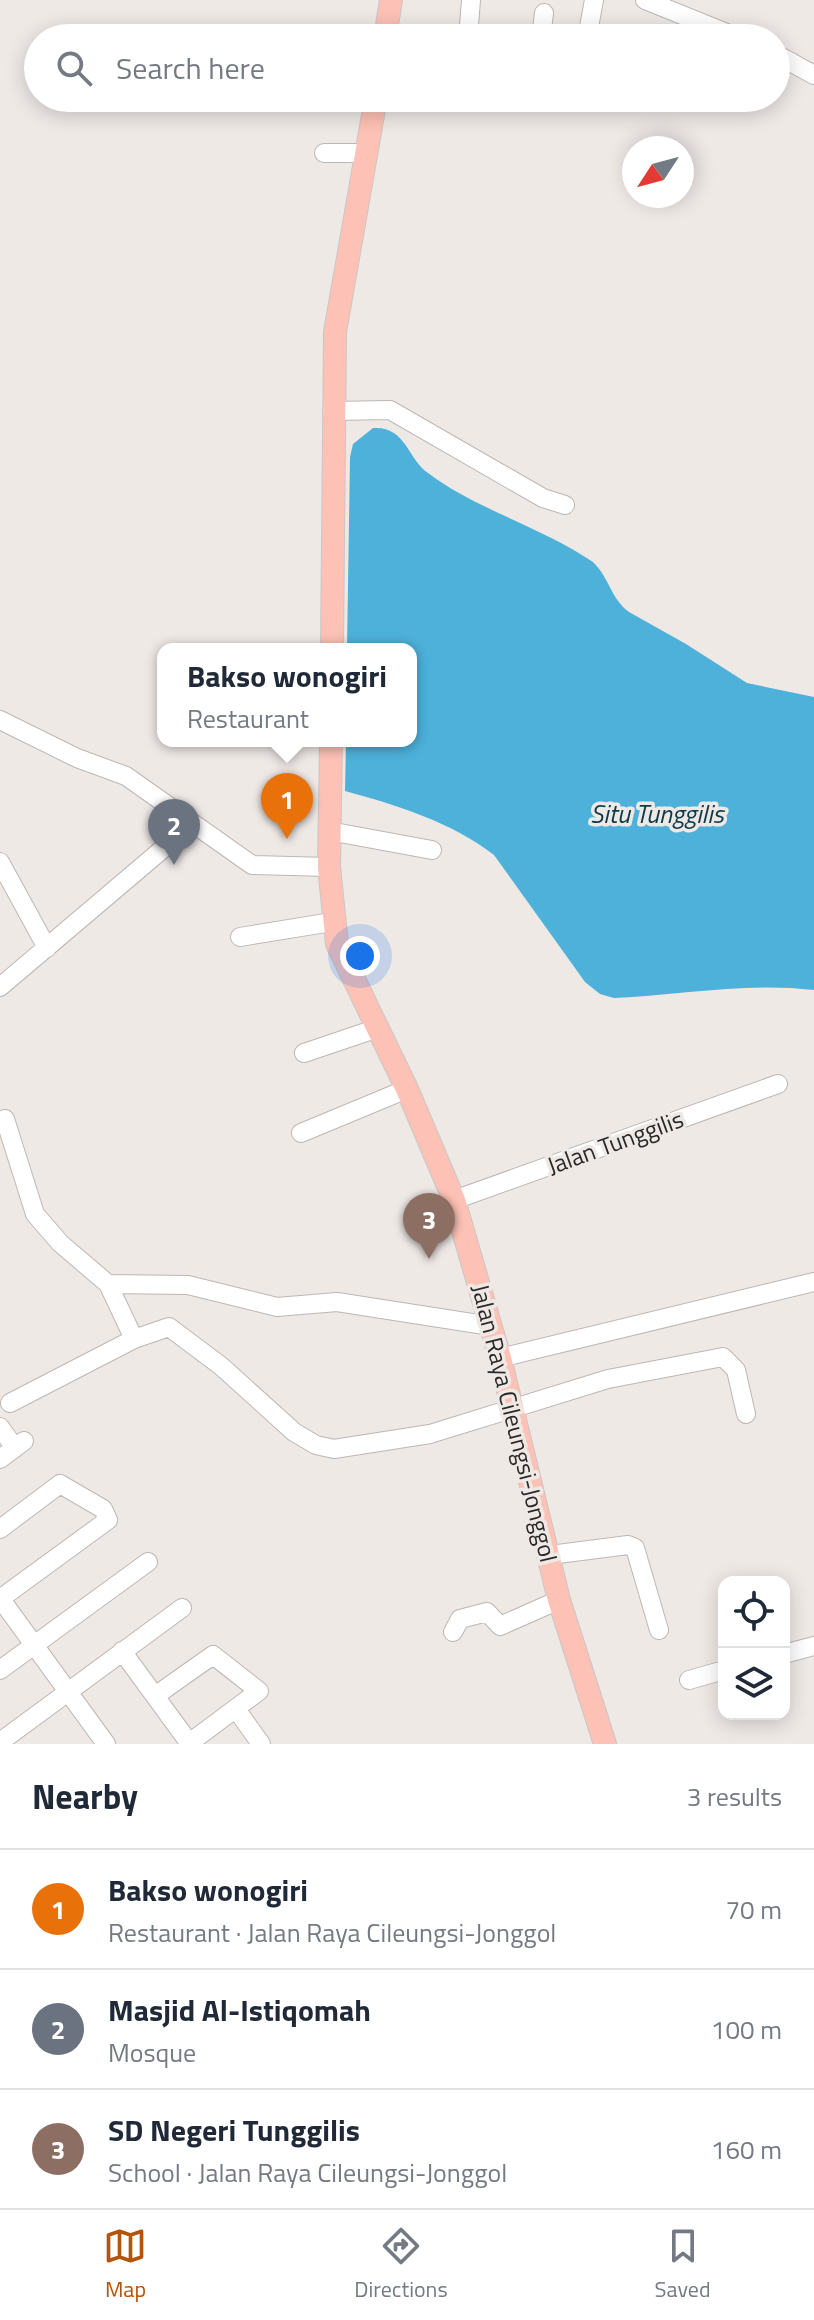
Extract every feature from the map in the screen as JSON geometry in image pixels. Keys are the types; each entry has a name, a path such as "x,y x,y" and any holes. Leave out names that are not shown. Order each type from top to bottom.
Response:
{"main road":[{"path":"332,643 335,332 374,112"},
{"name":"Jalan Raya Cileungsi-Jonggol","path":"331,747 329,867 332,922 343,964 407,1089 454,1200 500,1358 559,1600 605,1744"}],"street":[{"path":"469,24 471,0"},
{"path":"590,24 594,0"},
{"path":"645,0 704,24"},
{"path":"543,24 544,13"},
{"path":"790,62 814,75"},
{"path":"324,153 367,153"},
{"path":"332,411 381,410 543,498 565,505"},
{"path":"0,720 77,758 126,776 191,825 252,865 329,867"},
{"path":"0,987 191,825"},
{"path":"329,831 432,850"},
{"path":"0,862 47,948"},
{"path":"240,937 332,922"},
{"path":"304,1053 378,1028"},
{"name":"Jalan Tunggilis","path":"454,1200 778,1084"},
{"path":"301,1133 407,1089"},
{"path":"0,1121 5,1119 35,1214 60,1243 91,1266 108,1284 134,1339"},
{"path":"500,1358 814,1282"},
{"path":"108,1284 188,1285 277,1307 337,1302 491,1326"},
{"path":"10,1403 160,1328 178,1332 294,1432 316,1445 334,1449 430,1434 608,1379 723,1357 736,1370 746,1414"},
{"path":"0,1427 13,1449"},
{"path":"0,1529 60,1484 103,1509 108,1520 0,1599 101,1742"},
{"path":"550,1555 628,1545 635,1548 659,1630"},
{"path":"0,1670 148,1562"},
{"path":"453,1632 460,1619 486,1612 500,1626 559,1600"},
{"path":"0,1742 182,1608"},
{"path":"790,1652 814,1646"},
{"path":"122,1651 189,1744 259,1691 213,1655 155,1696"},
{"path":"689,1680 718,1672"},
{"path":"236,1709 261,1744"}],"water":[{"name":"Situ Tunggilis","path":"373,428 393,432 421,467 446,486 552,538 593,562 618,601 629,612 747,683 814,697 814,990 739,988 614,998 600,994 585,982 494,855 442,824 345,791 346,747 417,747 417,643 347,643 350,457 353,444"}],"place":[{"name":"Bakso wonogiri","path":"287,839"},
{"name":"Masjid Al-Istiqomah","path":"174,865"},
{"name":"SD Negeri Tunggilis","path":"429,1259"}]}
